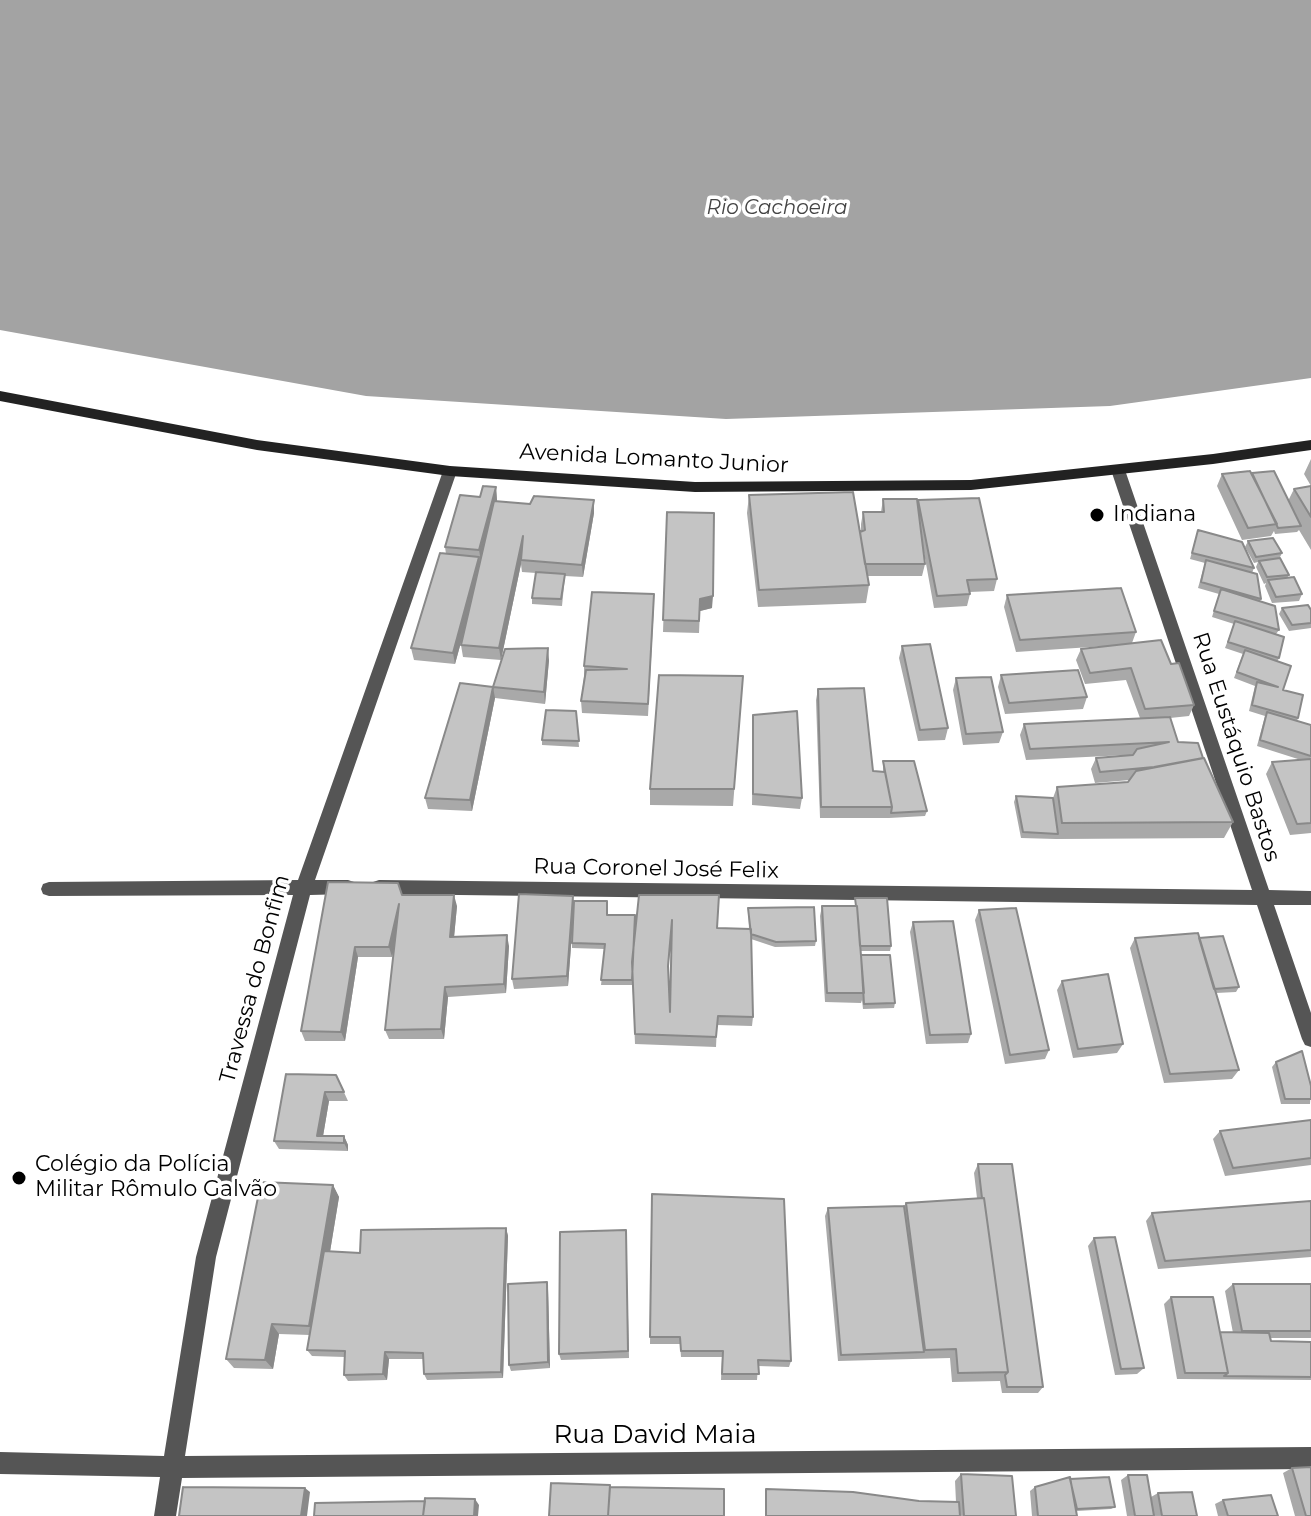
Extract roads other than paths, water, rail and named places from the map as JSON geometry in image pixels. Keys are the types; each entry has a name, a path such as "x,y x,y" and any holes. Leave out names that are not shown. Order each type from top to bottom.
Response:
{"main road":[{"name":"Avenida Lomanto Junior","path":"0,396 257,445 450,471 695,487 971,485 1311,445"}],"street":[{"name":"Rua Eustáquio Bastos","path":"1118,470 1311,1039"},
{"name":"Travessa do Bonfim","path":"165,1516 206,1257 304,886 450,471"},
{"name":"Rua Coronel José Felix","path":"49,889 304,886 1262,900 1311,898"},
{"name":"Rua David Maia","path":"0,1463 173,1467 1311,1458"}],"water":[{"name":"Rio Cachoeira","path":"0,0 1311,0 1311,378 1110,406 726,419 366,396 0,330"}],"place":[{"name":"Indiana","path":"1097,515"},
{"name":"Colégio da Polícia Militar Rômulo Galvão","path":"19,1178"}]}
